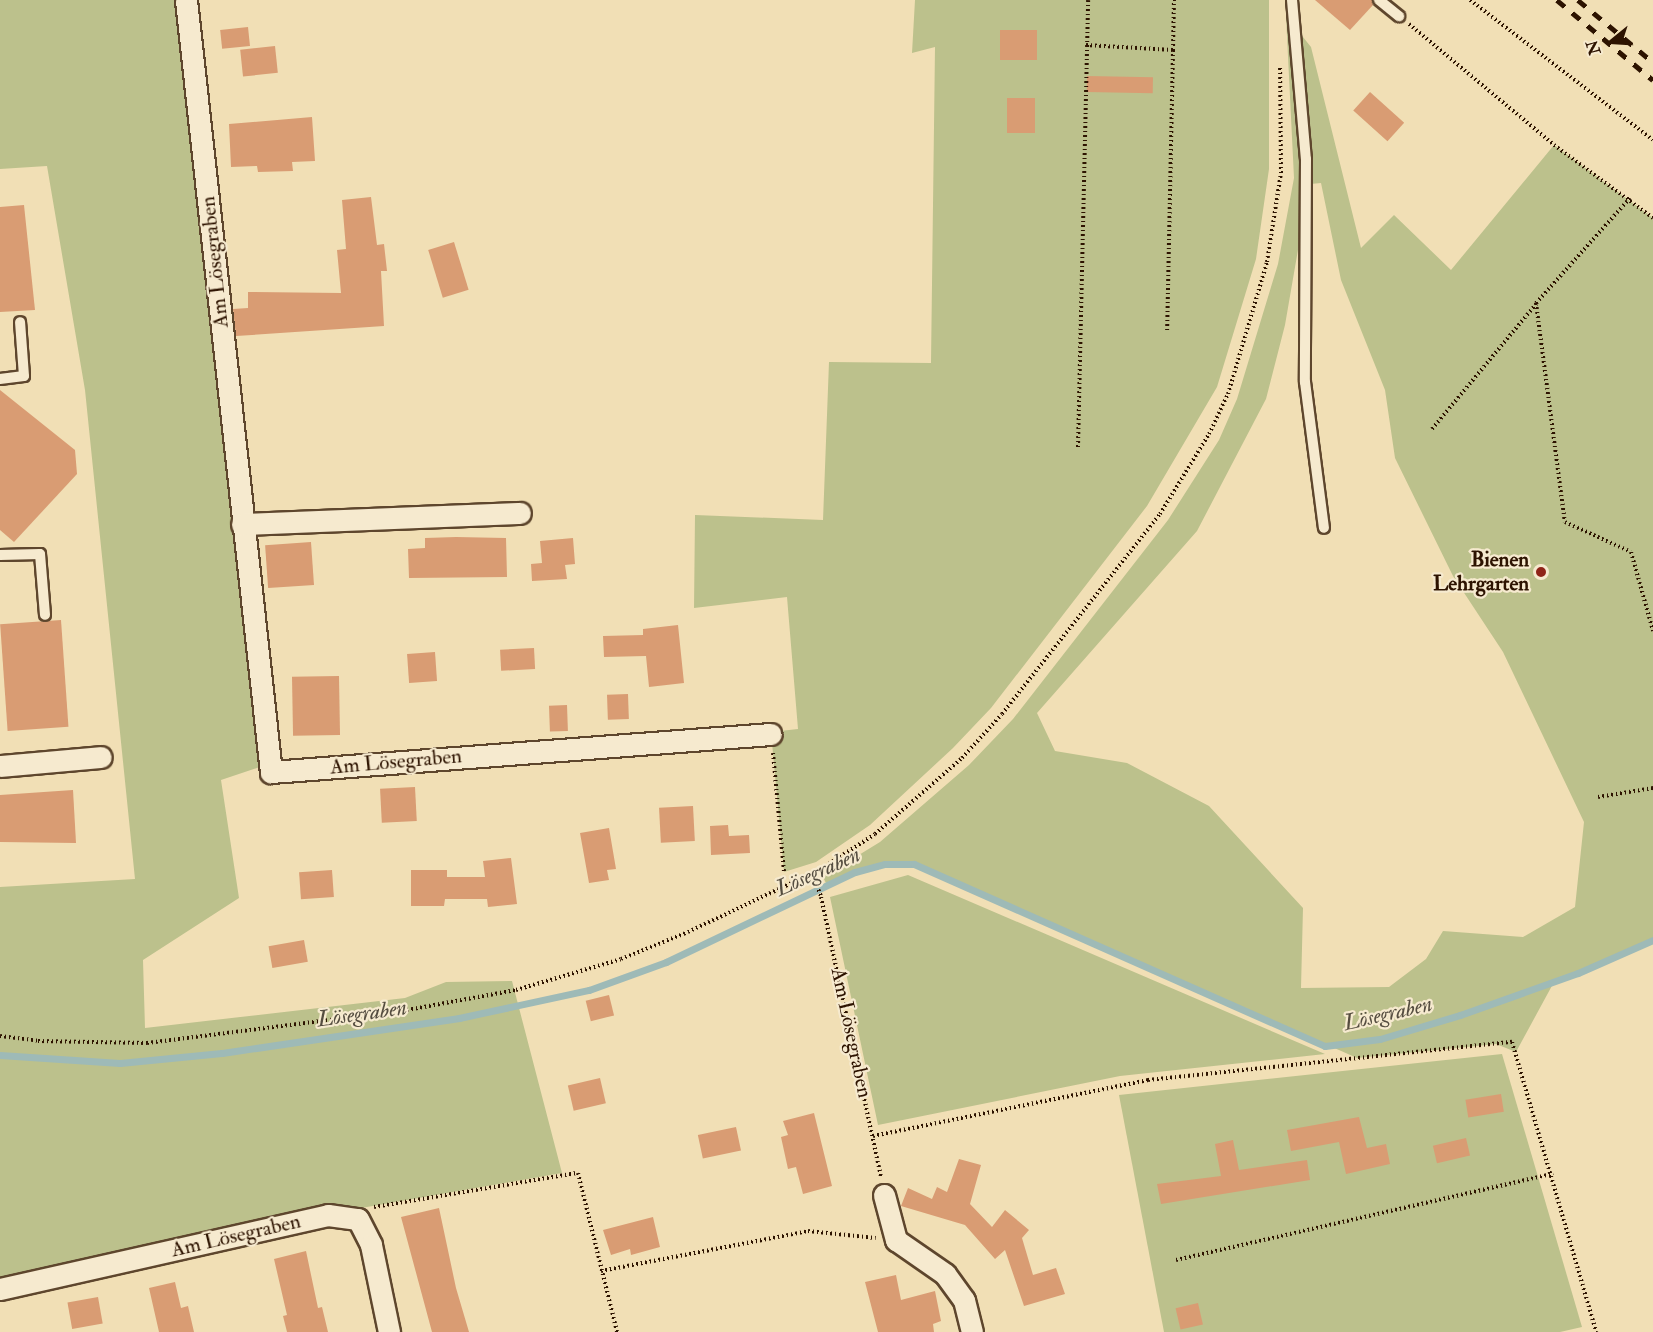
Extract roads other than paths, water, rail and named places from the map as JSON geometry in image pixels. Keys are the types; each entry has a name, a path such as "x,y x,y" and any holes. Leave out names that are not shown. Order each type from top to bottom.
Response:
{"street":[{"name":"Am Lösegraben","path":"186,0 271,772 712,730 771,734"},
{"path":"242,524 520,513"},
{"path":"0,766 100,757"},
{"path":"884,1195 896,1240 945,1274 964,1300 972,1332"},
{"name":"Am Lösegraben","path":"0,1289 328,1215 358,1219 371,1245 388,1332"}],"lane":[{"path":"1292,0 1306,159 1305,382 1324,528"},
{"path":"1379,0 1399,16"},
{"path":"0,379 24,376 20,322"},
{"path":"0,555 40,554 45,615"}],"waterway":[{"name":"Lösegraben","path":"0,1055 120,1063 222,1053 459,1018 589,990 666,962 855,872 885,864 914,864 1325,1046 1380,1039 1460,1015 1578,973 1653,940"}],"railway":[{"path":"1557,0 1653,80"},
{"path":"1578,0 1653,62"}],"place":[{"name":"Bienen Lehrgarten","path":"1541,572"}]}
